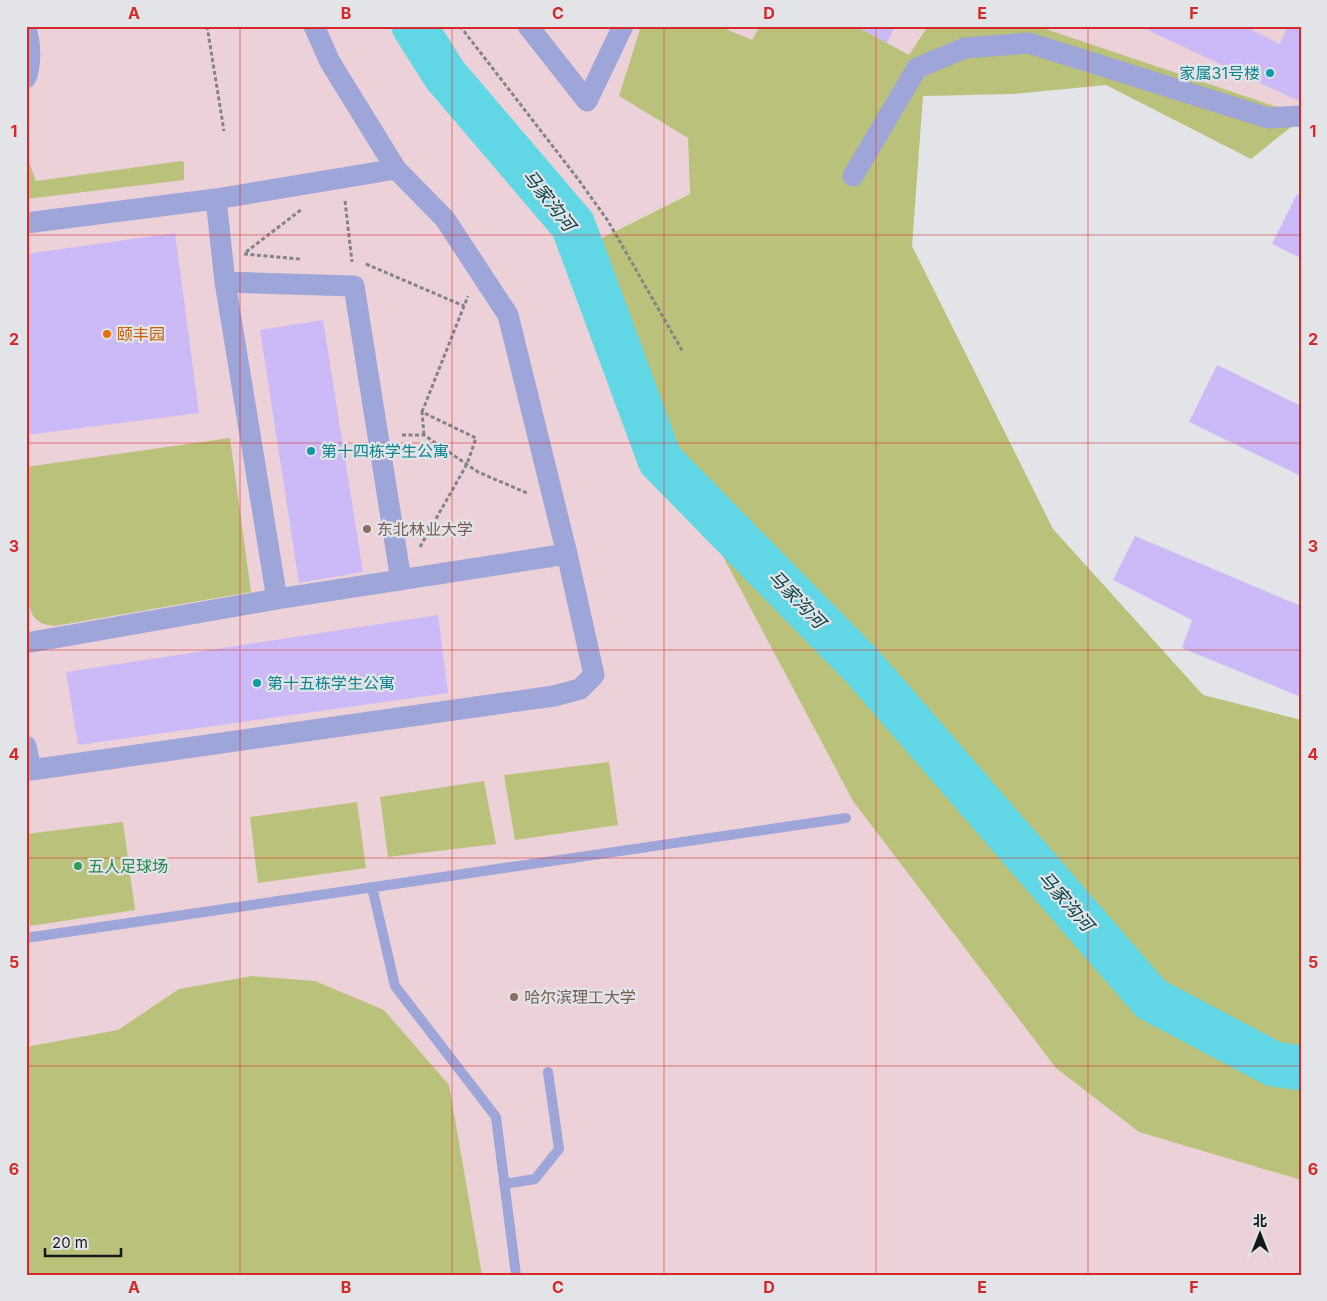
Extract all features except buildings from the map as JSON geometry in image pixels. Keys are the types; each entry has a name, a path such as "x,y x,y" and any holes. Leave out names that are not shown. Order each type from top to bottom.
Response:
{"street":[{"path":"26,746 28,771 554,696 580,689 594,675 567,554 508,314 445,219 396,170 330,62 314,26"},
{"path":"528,26 587,101 623,26"},
{"path":"26,30 29,46 29,72 26,78"},
{"path":"853,176 917,68 965,48 1029,43 1268,118 1301,116"},
{"path":"26,223 216,199 396,170"},
{"path":"216,199 225,282 277,599"},
{"path":"225,282 354,286 400,580"},
{"path":"26,643 277,599 567,554"}],"lane":[{"path":"26,938 846,818"},
{"path":"372,887 395,986 496,1117 516,1275"},
{"path":"504,1184 535,1179 558,1149 548,1072"}],"path":[{"path":"207,26 224,131"},
{"path":"460,26 608,221 683,352"},
{"path":"342,178 352,263"},
{"path":"243,254 304,208"},
{"path":"424,435 422,412 479,270"},
{"path":"419,549 467,464 476,438 422,412"},
{"path":"378,436 424,435 478,472 555,506"}],"shaded area":[{"path":"26,26 641,26 619,96 688,138 690,194 564,257 1139,1132 1301,1180 1301,1275 26,1275"},
{"path":"719,26 760,26 752,41"},
{"path":"856,26 928,26 910,55"},
{"path":"1037,26 1301,26 1301,115"}],"green space":[{"path":"641,26 719,26 752,40 760,26 856,26 909,55 928,26 1037,26 1301,115 1301,119 1251,159 1106,85 1014,94 923,96 912,246 1053,529 1203,695 1301,720 1301,1180 1139,1132 1056,1068 853,801 564,257 690,194 688,138 619,96"},
{"path":"26,154 36,181 181,161 184,162 184,180 26,199"},
{"path":"230,438 251,592 55,626 43,624 34,617 29,606 26,589 26,467"},
{"path":"609,762 618,825 515,840 504,775"},
{"path":"484,781 496,844 388,857 380,797"},
{"path":"357,802 366,868 258,883 250,817"},
{"name":"五人足球场","path":"123,822 135,910 30,926 26,897 26,834"},
{"path":"252,976 315,981 384,1010 449,1085 482,1275 26,1275 26,1047 118,1030 179,989"}],"waterway":[{"name":"马家沟河","path":"414,26 445,75 573,225 660,460 864,668 1151,999 1274,1064 1301,1068"}],"place":[{"name":"家属31号楼","path":"1270,73"},
{"name":"颐丰园","path":"107,334"},
{"name":"第十四栋学生公寓","path":"311,451"},
{"name":"东北林业大学","path":"367,529"},
{"name":"第十五栋学生公寓","path":"257,683"},
{"name":"五人足球场","path":"78,866"},
{"name":"哈尔滨理工大学","path":"514,997"}]}
